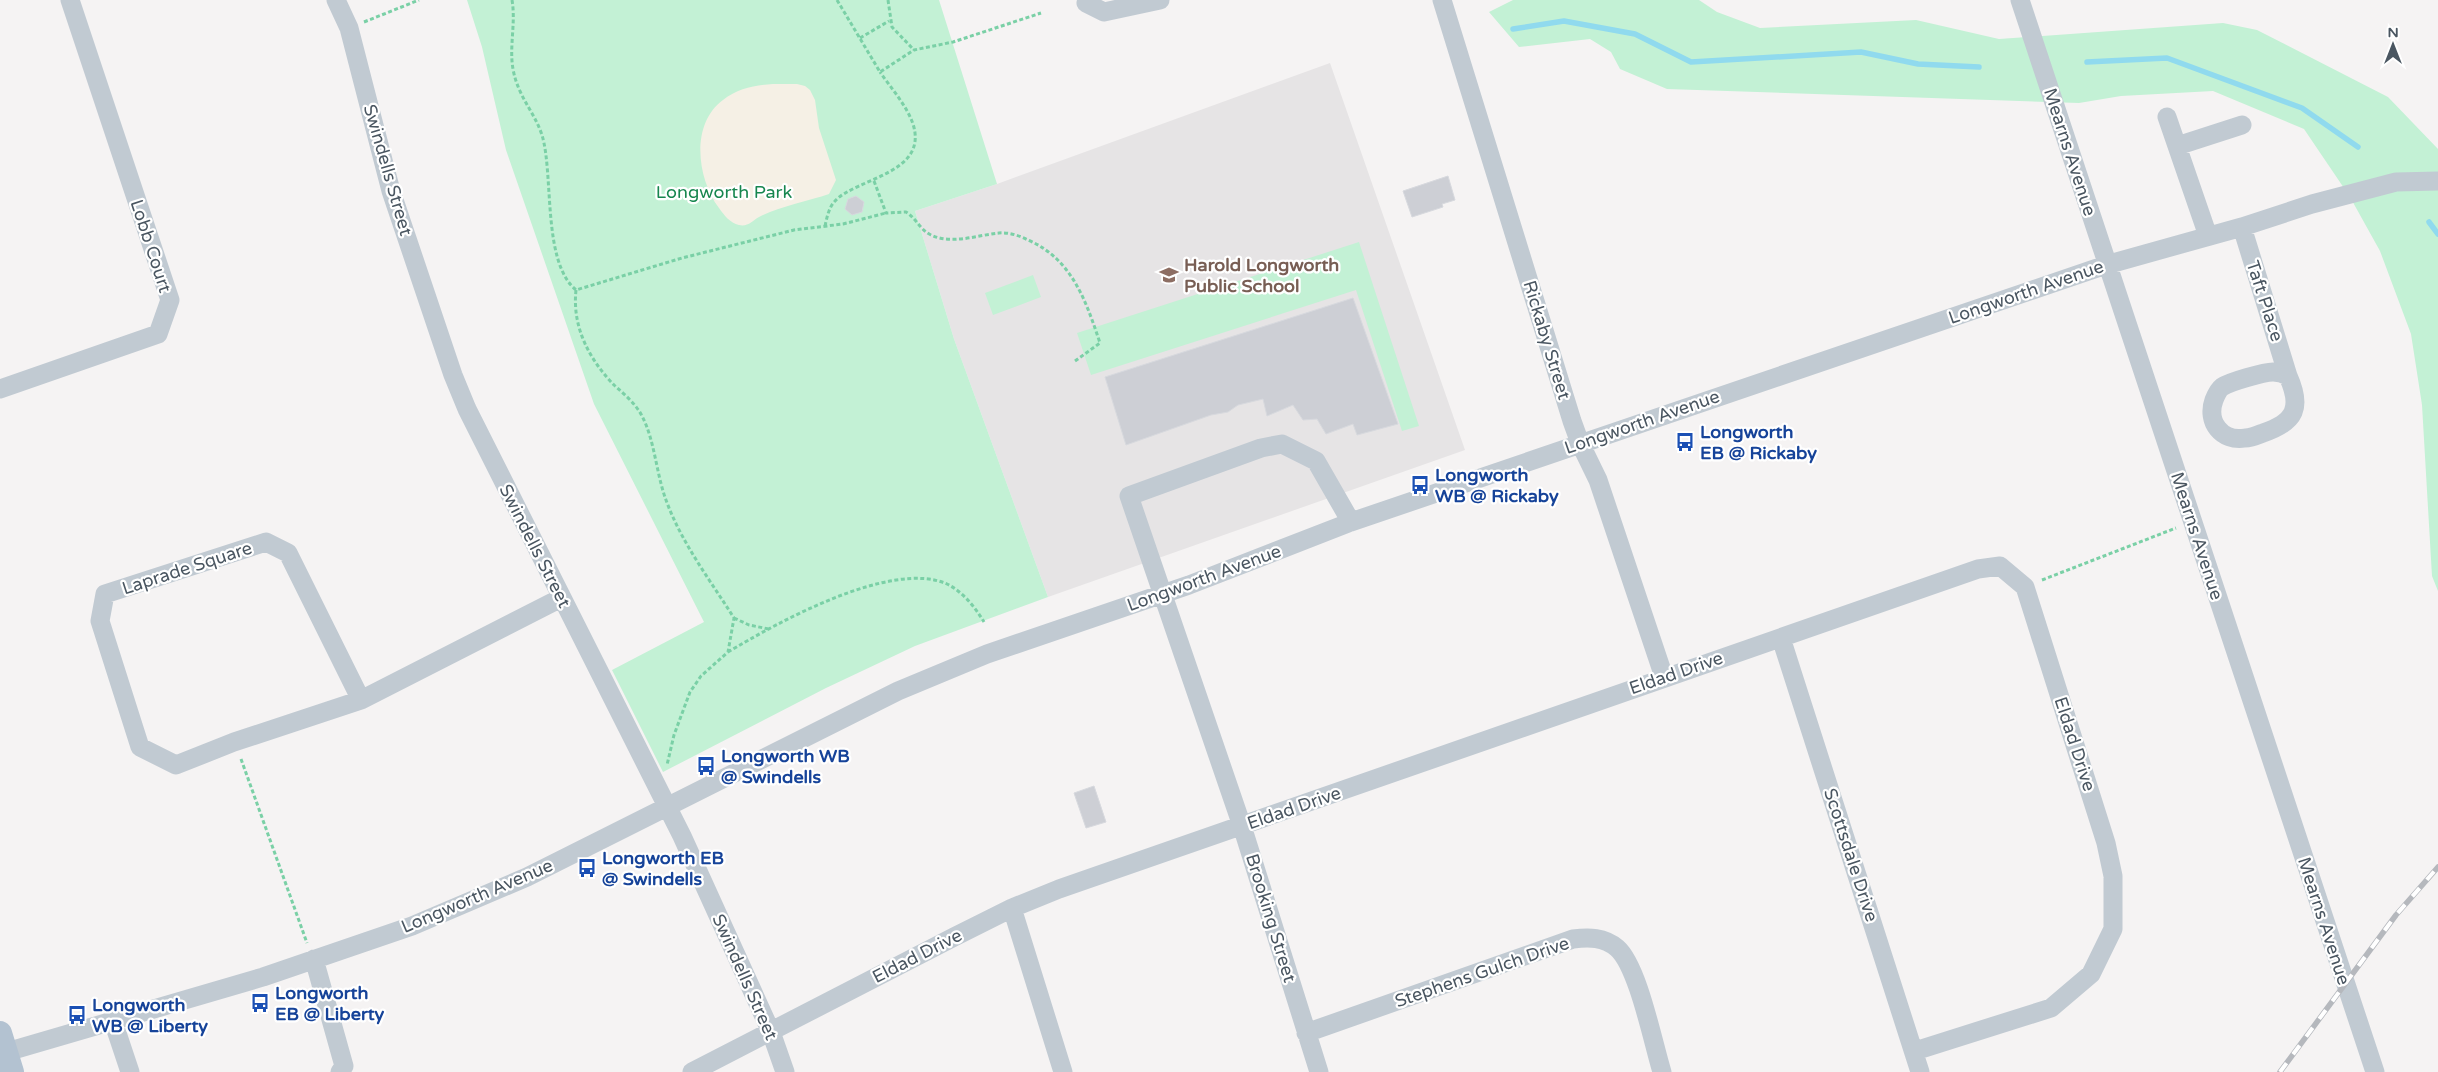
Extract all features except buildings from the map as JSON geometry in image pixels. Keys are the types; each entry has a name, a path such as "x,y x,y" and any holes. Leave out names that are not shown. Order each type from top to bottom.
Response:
{"street":[{"name":"Lobb Court","path":"0,389 158,334 170,300 70,0"},
{"name":"Swindells Street","path":"336,0 349,28 391,192 453,375 467,409 667,807 771,1032 785,1072"},
{"path":"1086,3 1104,12 1160,0"},
{"name":"Rickaby Street","path":"1442,0 1580,443 1598,480 1664,677"},
{"name":"Mearns Avenue","path":"2020,0 2106,265 2375,1072"},
{"path":"2167,117 2208,236"},
{"path":"2178,146 2242,125"},
{"name":"Longworth Avenue","path":"5,1053 264,978 412,926 527,877 898,691 987,654 1162,595 1351,522 2106,265 2242,227 2312,204 2396,182 2438,181"},
{"name":"Taft Place","path":"2242,227 2293,388 2296,402 2295,411 2284,425 2246,438 2236,438 2223,434 2215,427 2212,417 2212,405 2216,394 2223,386 2270,372 2279,372 2288,376"},
{"name":"Brooking Street","path":"1319,1072 1242,826 1129,496 1261,448 1282,444 1316,461 1351,522"},
{"name":"Laprade Square","path":"361,700 288,553 266,542 106,594 100,621 140,747 176,765 234,742 361,700 561,598"},
{"name":"Eldad Drive","path":"692,1072 1012,908 1059,889 1978,569 2000,566 2025,587 2106,843 2113,876 2113,929 2091,974 2051,1008 1915,1052"},
{"name":"Scottsdale Drive","path":"1781,638 1920,1072"},
{"path":"1012,908 1063,1072"},
{"name":"Stephens Gulch Drive","path":"1306,1033 1572,939 1589,937 1604,941 1617,948 1632,969 1662,1072"},
{"path":"314,959 344,1066 340,1072"},
{"path":"113,1021 130,1072"}],"path":[{"path":"349,28 419,0"},
{"path":"512,0 513,66 516,85 542,134 546,153 552,230 563,274 568,284 576,290 578,324 591,357 598,368 642,416 652,444 660,483 677,526 734,618 748,625 770,630"},
{"path":"825,226 834,202 844,193 874,181 907,158 915,137 910,117 880,72 837,0"},
{"path":"888,0 889,21 892,27 914,50"},
{"path":"880,72 914,50 953,42 1041,13"},
{"path":"860,38 889,21"},
{"path":"874,181 886,213"},
{"path":"576,290 682,258 794,230 843,224 886,213 906,212 930,235 941,239 1001,232 1019,236 1037,244 1057,258 1071,273 1086,301 1100,343 1075,361"},
{"path":"2025,587 2165,531 2193,523"},
{"path":"666,770 674,735 690,692 701,676 728,652 836,596 872,585 913,580 946,584 970,602 984,622"},
{"path":"728,652 734,618"},
{"path":"234,742 298,920 314,959"}],"shaded area":[{"name":"Harold Longworth Public School","path":"1330,63 1465,450 1048,597 954,339 915,211 997,184"}],"green space":[{"name":"Longworth Park","path":"467,0 939,0 997,184 915,211 954,339 1048,597 915,646 826,688 663,772 612,670 704,622 594,404 506,150 482,47"},
{"path":"1513,0 1699,0 1717,12 1760,28 1916,20 1999,39 2223,23 2257,30 2388,97 2438,149 2438,591 2432,576 2422,405 2411,334 2380,251 2350,197 2304,129 2213,91 2121,96 2079,103 1667,89 1620,69 1611,52 1590,39 1519,47 1489,12"},
{"path":"1359,242 1419,426 1402,431 1356,290 1091,375 1077,333"},
{"path":"1033,275 1041,297 993,315 985,293"}],"sand":[{"path":"773,84 797,84 805,86 810,90 815,100 819,128 836,180 829,194 775,210 747,224 739,225 725,216 712,196 702,167 701,137 705,123 712,110 723,100 747,88"}],"waterway":[{"path":"1513,29 1564,21 1635,34 1691,62 1861,52 1918,64 1979,67"},
{"path":"2087,62 2167,58 2302,108 2358,147"},
{"path":"2429,222 2438,234"}],"railway":[{"path":"2280,1072 2396,915 2438,867"}],"place":[{"name":"Harold Longworth Public School","path":"1169,275"},
{"name":"Longworth EB @ Rickaby","path":"1685,442"},
{"name":"Longworth WB @ Rickaby","path":"1420,485"},
{"name":"Longworth WB @ Swindells","path":"706,766"},
{"name":"Longworth EB @ Swindells","path":"587,868"},
{"name":"Longworth EB @ Liberty","path":"260,1003"},
{"name":"Longworth WB @ Liberty","path":"77,1015"}]}
